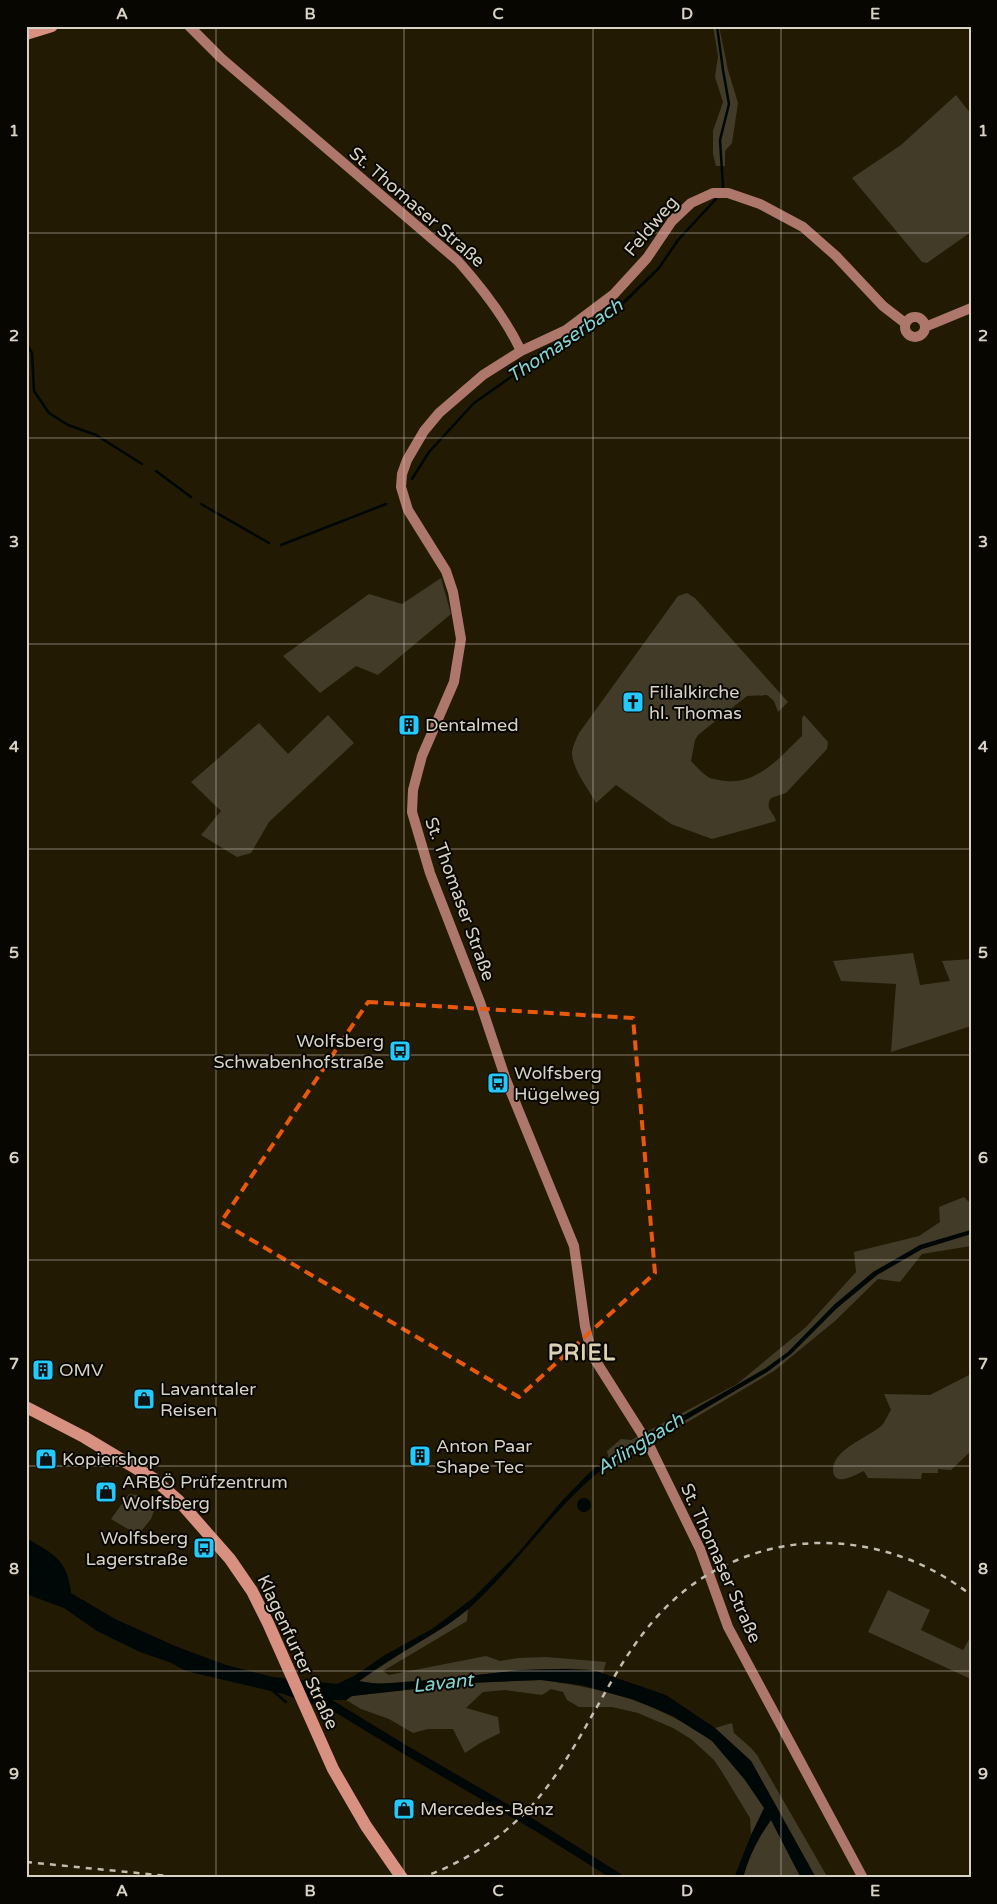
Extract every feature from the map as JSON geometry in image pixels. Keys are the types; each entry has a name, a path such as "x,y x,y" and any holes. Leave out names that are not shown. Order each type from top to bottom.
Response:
{"main road":[{"path":"26,34 52,26"},
{"name":"St. Thomaser Straße","path":"191,27 228,64 458,261 489,297 512,332 521,351 483,375 439,413 424,431 407,460 402,474 401,487 408,510 446,571 453,592 461,639 454,682 422,756 413,790 412,812 430,873 482,1009 504,1076 574,1246 585,1326 592,1355 649,1446 700,1549 728,1627 863,1878"},
{"name":"Feldweg","path":"521,351 566,330 614,294 647,258 672,221 691,202 713,192 728,193 760,204 803,228 836,256 883,306 905,323"},
{"path":"925,327 922,321 916,317 910,318 905,323 906,333 912,338 918,337 922,335 925,327 971,308"},
{"name":"Klagenfurter Straße","path":"26,1407 84,1437 154,1479 179,1501 217,1542 240,1572 261,1608 333,1769 361,1819 402,1878"}],"highlighted area":[{"path":"368,1002 633,1018 655,1273 519,1397 221,1222"}],"shaded area":[{"path":"713,26 719,26 728,70 738,103 732,143 725,151 725,166 716,166 713,154 713,131 723,102 715,77 718,56"},
{"path":"956,95 971,114 971,232 927,263 922,262 852,178 901,145"},
{"path":"441,578 451,614 378,675 356,666 320,693 283,656 369,594 402,604"},
{"path":"687,593 695,598 788,702 778,712 774,701 767,695 747,696 698,735 695,740 691,761 712,779 732,781 744,780 755,776 775,762 802,736 802,718 804,715 828,742 827,749 786,793 771,798 769,808 776,821 712,839 671,824 616,785 596,803 577,772 572,752 579,733 678,596"},
{"path":"328,715 354,743 269,822 251,853 237,857 201,835 221,811 191,782 259,723 288,754"},
{"path":"913,953 920,985 950,981 942,961 971,959 971,1026 891,1052 896,984 841,981 833,961"},
{"path":"964,1197 971,1204 971,1230 920,1245 835,1304 788,1352 764,1369 609,1459 607,1451 621,1439 631,1440 737,1384 806,1327 856,1272 854,1252 919,1236 940,1222 939,1207"},
{"path":"971,1234 971,1246 922,1254 900,1282 878,1279 835,1321 774,1371 610,1468 604,1468 767,1372 791,1354 837,1308 877,1275 922,1249"},
{"path":"971,1374 971,1451 951,1470 938,1469 938,1473 922,1473 921,1479 868,1478 864,1471 846,1479 837,1478 834,1475 835,1462 839,1455 883,1424 891,1410 884,1394 930,1395"},
{"path":"129,1494 137,1495 154,1511 151,1519 138,1535 111,1519"},
{"path":"888,1590 930,1610 921,1630 963,1650 971,1636 971,1679 868,1632"},
{"path":"468,1609 467,1621 383,1671 389,1675 486,1656 500,1661 546,1657 606,1662 603,1673 582,1669 546,1669 405,1683 358,1682"},
{"path":"541,1680 581,1686 639,1702 711,1739 734,1764 765,1808 751,1835 750,1818 714,1760 691,1739 673,1728 638,1713 612,1707 579,1707 567,1700 563,1692 551,1689 542,1695 505,1690 483,1692 466,1708 498,1717 500,1733 465,1753 453,1729 428,1729 413,1733 389,1719 361,1709 346,1700 352,1696 468,1683"},
{"path":"732,1723 734,1733 757,1755 828,1878 816,1878 751,1761 715,1728"},
{"path":"771,1820 801,1878 743,1878 754,1848"}],"water":[{"path":"971,1230 971,1234 922,1249 877,1275 837,1308 791,1354 767,1372 604,1468 570,1498 510,1567 469,1609 359,1681 378,1684 520,1670 563,1669 596,1671 666,1695 715,1728 751,1761 816,1878 801,1878 771,1820 754,1848 743,1878 734,1878 764,1808 745,1780 712,1741 673,1716 635,1700 581,1685 541,1680 468,1683 352,1696 346,1700 327,1700 316,1705 283,1694 186,1671 169,1662 140,1652 97,1631 64,1608 26,1594 26,1538 51,1553 62,1564 69,1581 71,1593 115,1619 175,1646 226,1665 273,1677 337,1684 354,1676 385,1655 432,1629 473,1598 519,1552 560,1503 602,1462 765,1369 788,1352 835,1304 873,1272 920,1245"},
{"path":"584,1498 589,1500 591,1505 589,1510 584,1512 579,1510 577,1505 579,1500"}],"waterway":[{"name":"Thomaserbach","path":"717,26 729,104 720,140 723,187"},
{"name":"Thomaserbach","path":"412,479 429,452 474,403 528,365 619,307 659,268 678,240 716,199"},
{"name":"Thomaserbach","path":"26,343 32,353 34,391 49,413 68,425 96,435 142,464"},
{"name":"Thomaserbach","path":"156,471 191,497"},
{"name":"Thomaserbach","path":"201,504 269,543"},
{"name":"Thomaserbach","path":"281,545 386,504"},
{"path":"272,1690 286,1702"},
{"path":"317,1696 536,1826 619,1878"}],"railway":[{"path":"420,1878 468,1857 497,1837 523,1815 559,1771 638,1640 662,1611 691,1586 726,1565 760,1552 784,1546 809,1543 861,1546 881,1550 919,1564 954,1583 971,1595"},
{"path":"26,1862 188,1878"}],"place":[{"name":"Filialkirche hl. Thomas","path":"633,702"},
{"name":"Dentalmed","path":"409,725"},
{"name":"Wolfsberg Schwabenhofstraße","path":"400,1051"},
{"name":"Wolfsberg Hügelweg","path":"498,1083"},
{"name":"OMV","path":"43,1370"},
{"name":"Lavanttaler Reisen","path":"144,1399"},
{"name":"Anton Paar Shape Tec","path":"420,1456"},
{"name":"Kopiershop","path":"46,1459"},
{"name":"ARBÖ Prüfzentrum Wolfsberg","path":"106,1492"},
{"name":"Wolfsberg Lagerstraße","path":"204,1548"},
{"name":"Mercedes-Benz","path":"404,1809"}],"district":[{"name":"PRIEL","path":"582,1353"}],"water label":[{"name":"Arlingbach","path":"640,1444"},
{"name":"Lavant","path":"443,1683"}]}
